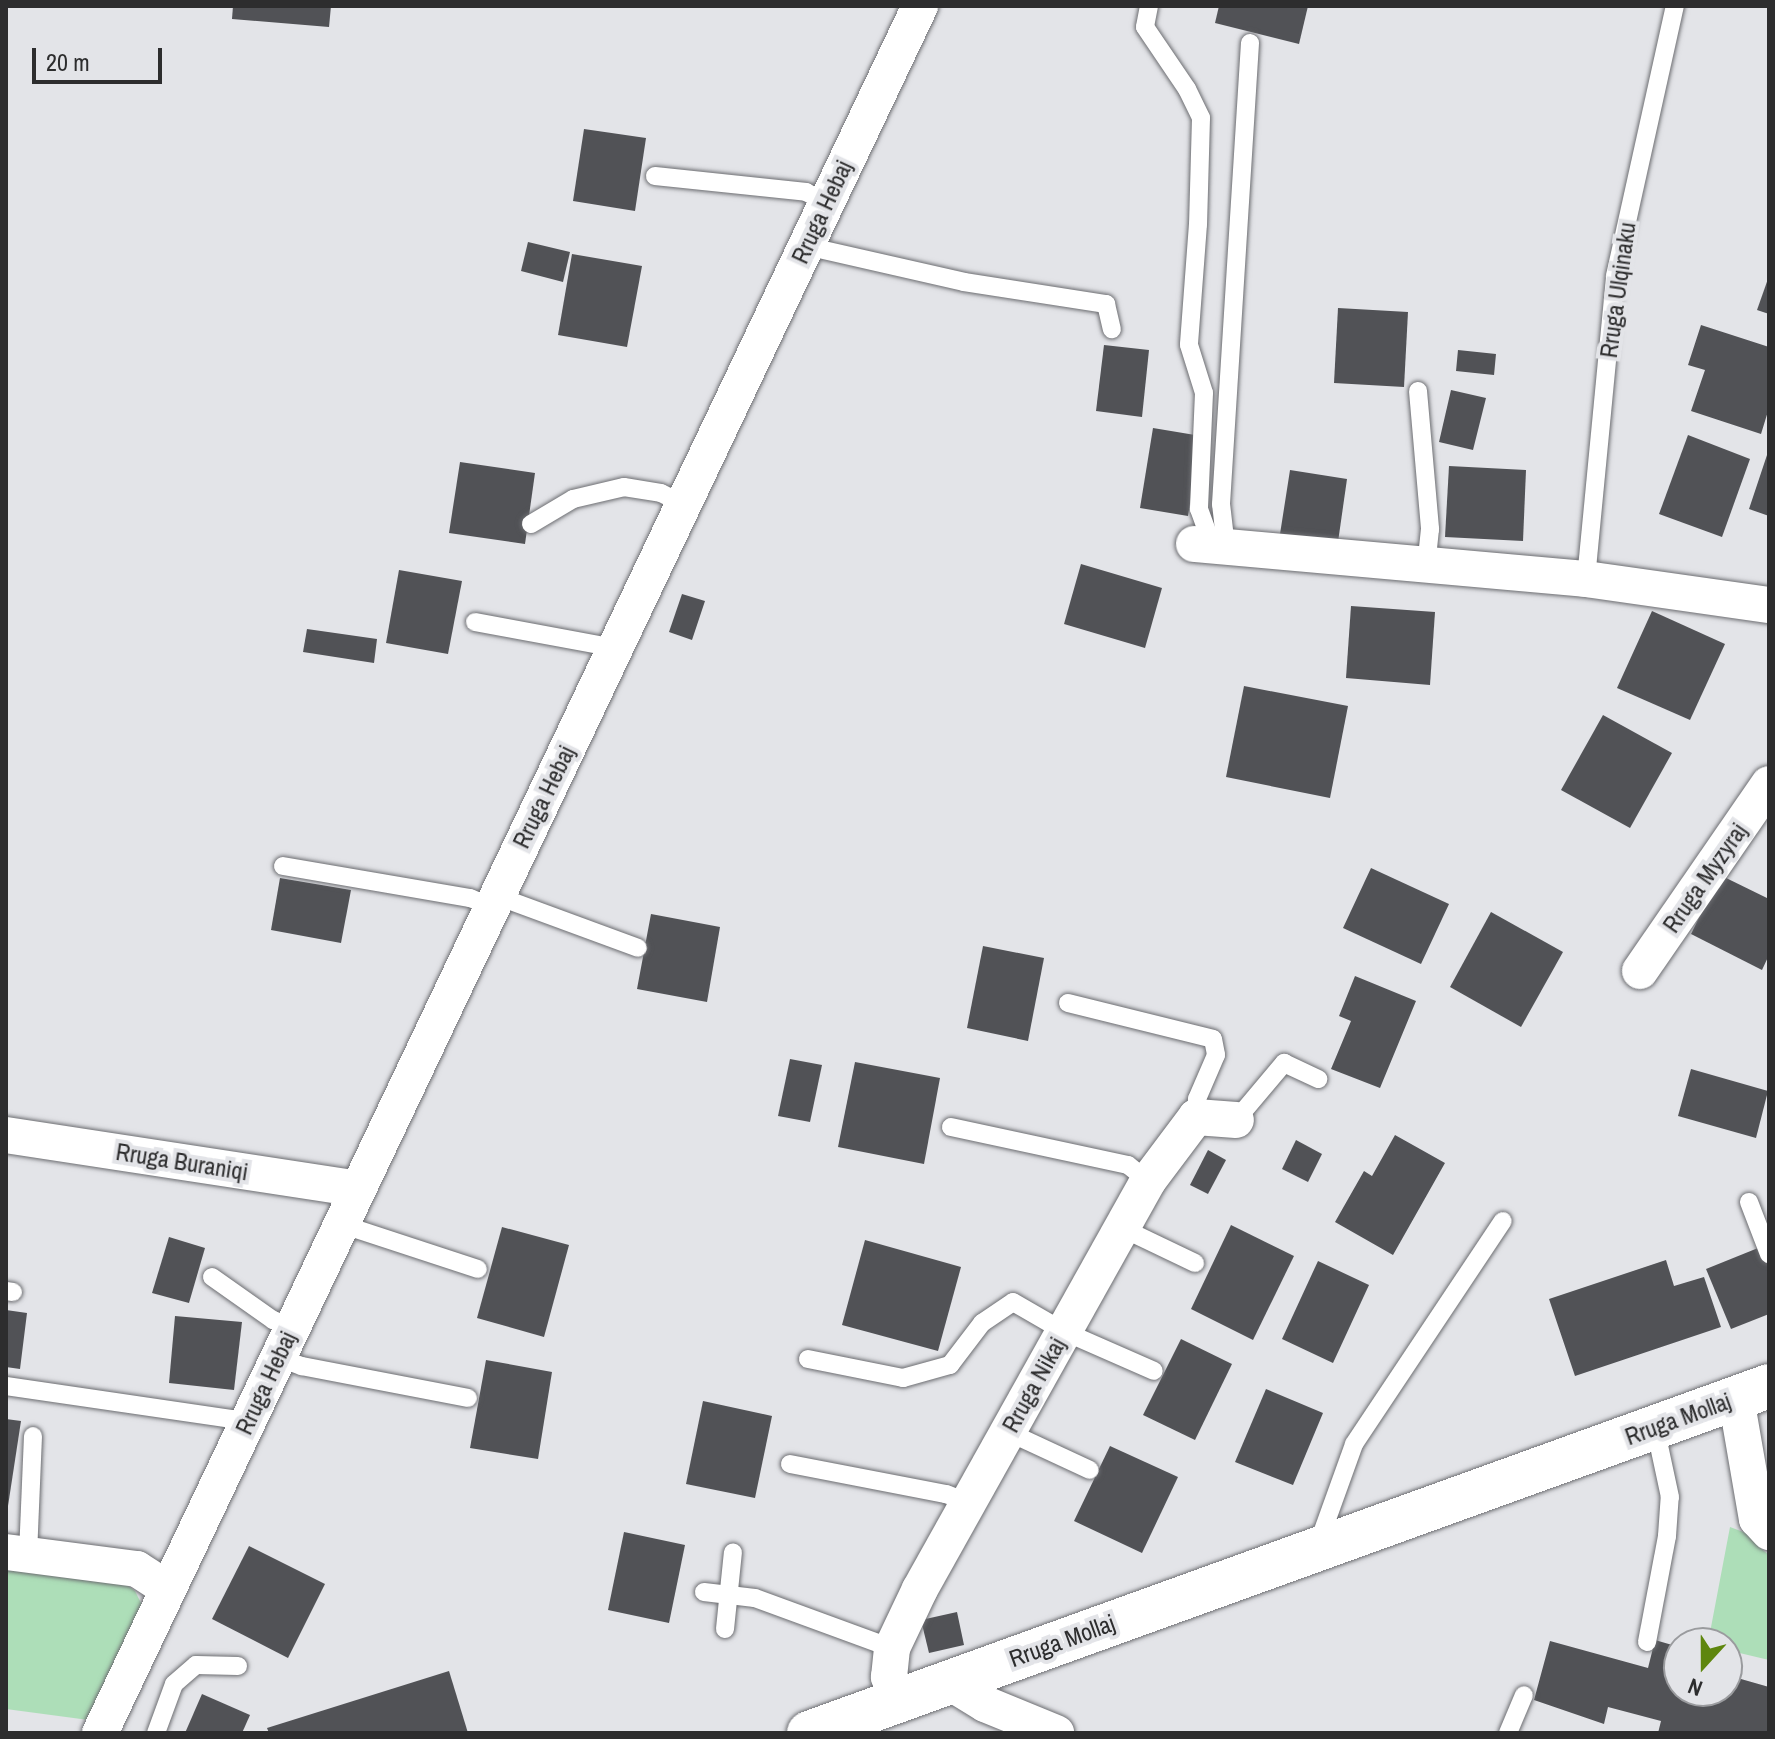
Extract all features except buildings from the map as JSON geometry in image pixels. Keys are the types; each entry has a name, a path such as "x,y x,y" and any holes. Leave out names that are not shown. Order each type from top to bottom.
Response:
{"street":[{"name":"Rruga Hebaj","path":"100,1733 920,6"},
{"path":"1211,545 1586,579 1769,605"},
{"name":"Rruga Myzyraj","path":"1640,971 1769,784"},
{"path":"1196,1117 1236,1120"},
{"name":"Rruga Nikaj","path":"892,1648 1063,1331 1148,1181 1196,1117"},
{"name":"Rruga Buraniqi","path":"6,1135 358,1189"},
{"path":"1753,1392 1757,1519 1769,1532"},
{"name":"Rruga Mollaj","path":"809,1733 1753,1392"},
{"path":"17,1553 137,1569 168,1589"},
{"path":"892,1648 889,1677 901,1700"},
{"path":"949,1682 985,1704 1056,1733"}],"lane":[{"path":"1149,6 1145,27 1187,89 1201,118 1189,345 1204,393 1199,509 1211,545"},
{"name":"Rruga Ulqinaku","path":"1586,579 1615,276 1675,6"},
{"path":"1211,545 1221,504 1250,43"},
{"path":"655,176 806,192 826,203"},
{"path":"806,246 824,253 964,282 1106,304 1112,329"},
{"path":"1418,391 1430,529 1426,565"},
{"path":"531,524 573,499 624,487 661,493 683,504"},
{"path":"475,622 596,642 615,648"},
{"path":"283,866 494,902 638,948"},
{"path":"1068,1003 1213,1039 1216,1055 1197,1099 1196,1117"},
{"path":"1236,1120 1284,1063 1319,1079"},
{"path":"951,1127 1128,1165 1148,1181"},
{"path":"1749,1202 1769,1254"},
{"path":"1316,1549 1354,1444 1503,1221"},
{"path":"341,1224 478,1269"},
{"path":"1122,1228 1195,1263"},
{"path":"212,1277 273,1320 302,1366 468,1398"},
{"path":"808,1359 903,1378 950,1365 982,1323 1013,1302 1063,1331 1154,1371"},
{"path":"6,1386 233,1419 246,1424"},
{"path":"1647,1642 1667,1536 1670,1497 1655,1427"},
{"path":"1008,1432 1090,1470"},
{"path":"17,1553 33,1436"},
{"path":"790,1464 946,1494 969,1503"},
{"path":"725,1629 733,1552"},
{"path":"704,1592 755,1598 892,1648"},
{"path":"156,1733 174,1684 196,1665 238,1666"},
{"path":"1508,1733 1524,1695"}],"green space":[{"path":"1730,1527 1754,1536 1759,1547 1769,1555 1769,1660 1743,1654 1743,1627 1711,1627"},
{"path":"6,1562 114,1576 135,1591 144,1609 96,1721 6,1709"}]}
